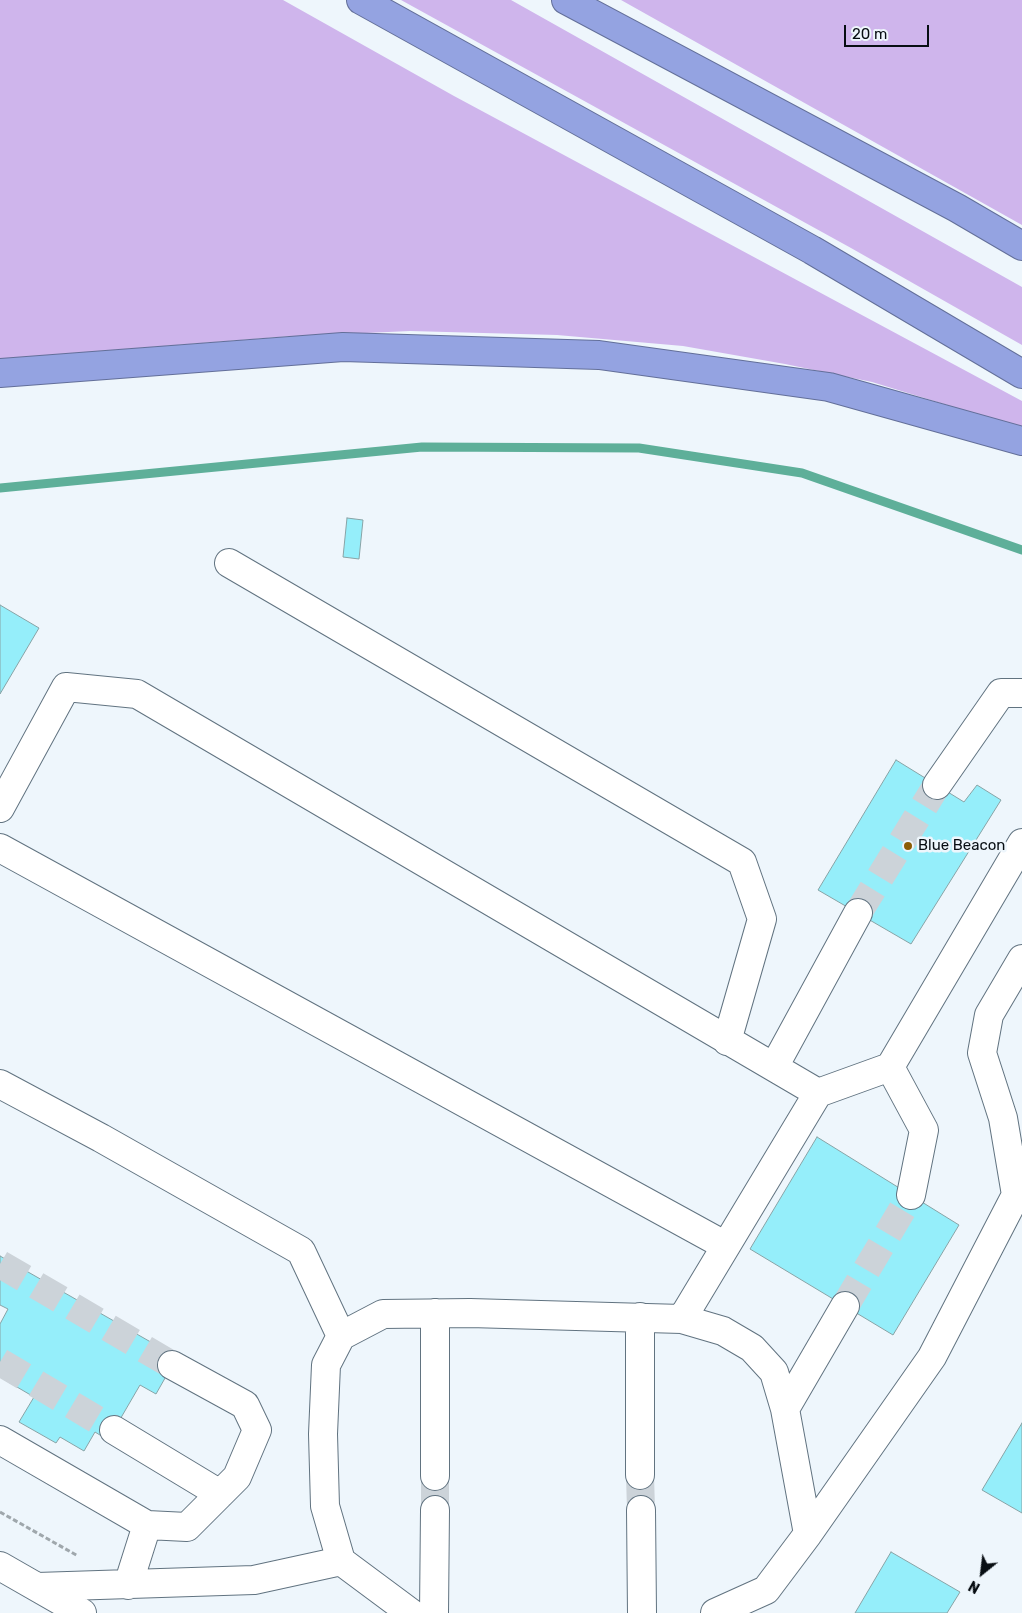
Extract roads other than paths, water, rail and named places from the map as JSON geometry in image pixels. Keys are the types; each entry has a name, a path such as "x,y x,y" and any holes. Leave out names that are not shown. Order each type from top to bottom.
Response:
{"highway":[{"path":"361,0 812,250 1022,374"},
{"path":"566,0 956,208 1022,246"},
{"path":"0,373 344,348 599,355 829,387 1022,441"}],"street":[{"path":"229,563 742,862 762,919 727,1041"},
{"path":"0,808 66,687 136,694 818,1093"},
{"path":"937,785 1001,693 1022,694"},
{"path":"682,1319 818,1093 890,1067 1022,843"},
{"path":"0,848 726,1246"},
{"path":"774,1067 858,913"},
{"path":"715,1613 766,1590 808,1534 932,1357 1016,1195 1002,1118 982,1053 989,1015 1022,959"},
{"path":"890,1067 924,1130 911,1195"},
{"path":"0,1084 301,1250 341,1336"},
{"path":"785,1409 845,1306"},
{"path":"435,1313 435,1476"},
{"path":"411,1613 341,1561 325,1506 323,1434 326,1365 341,1336 383,1314 470,1313 682,1319 723,1331 752,1348 774,1372 785,1409 808,1534"},
{"path":"640,1317 640,1475"},
{"path":"0,1440 147,1525 187,1527 238,1478 257,1430 245,1405 172,1365"},
{"path":"114,1430 220,1494"},
{"path":"434,1613 435,1510"},
{"path":"641,1510 642,1613"},
{"path":"128,1585 147,1525"},
{"path":"37,1587 254,1580 341,1561"},
{"path":"0,1566 82,1613"}],"waterway":[{"path":"0,488 422,447 639,448 802,473 1022,550"}],"tunnel":[{"path":"858,913 937,785"},
{"path":"845,1306 911,1195"},
{"path":"0,1264 172,1365"},
{"path":"0,1362 114,1430"},
{"path":"640,1475 641,1510"},
{"path":"435,1476 435,1510"}],"place":[{"name":"Blue Beacon","path":"908,846"}]}
